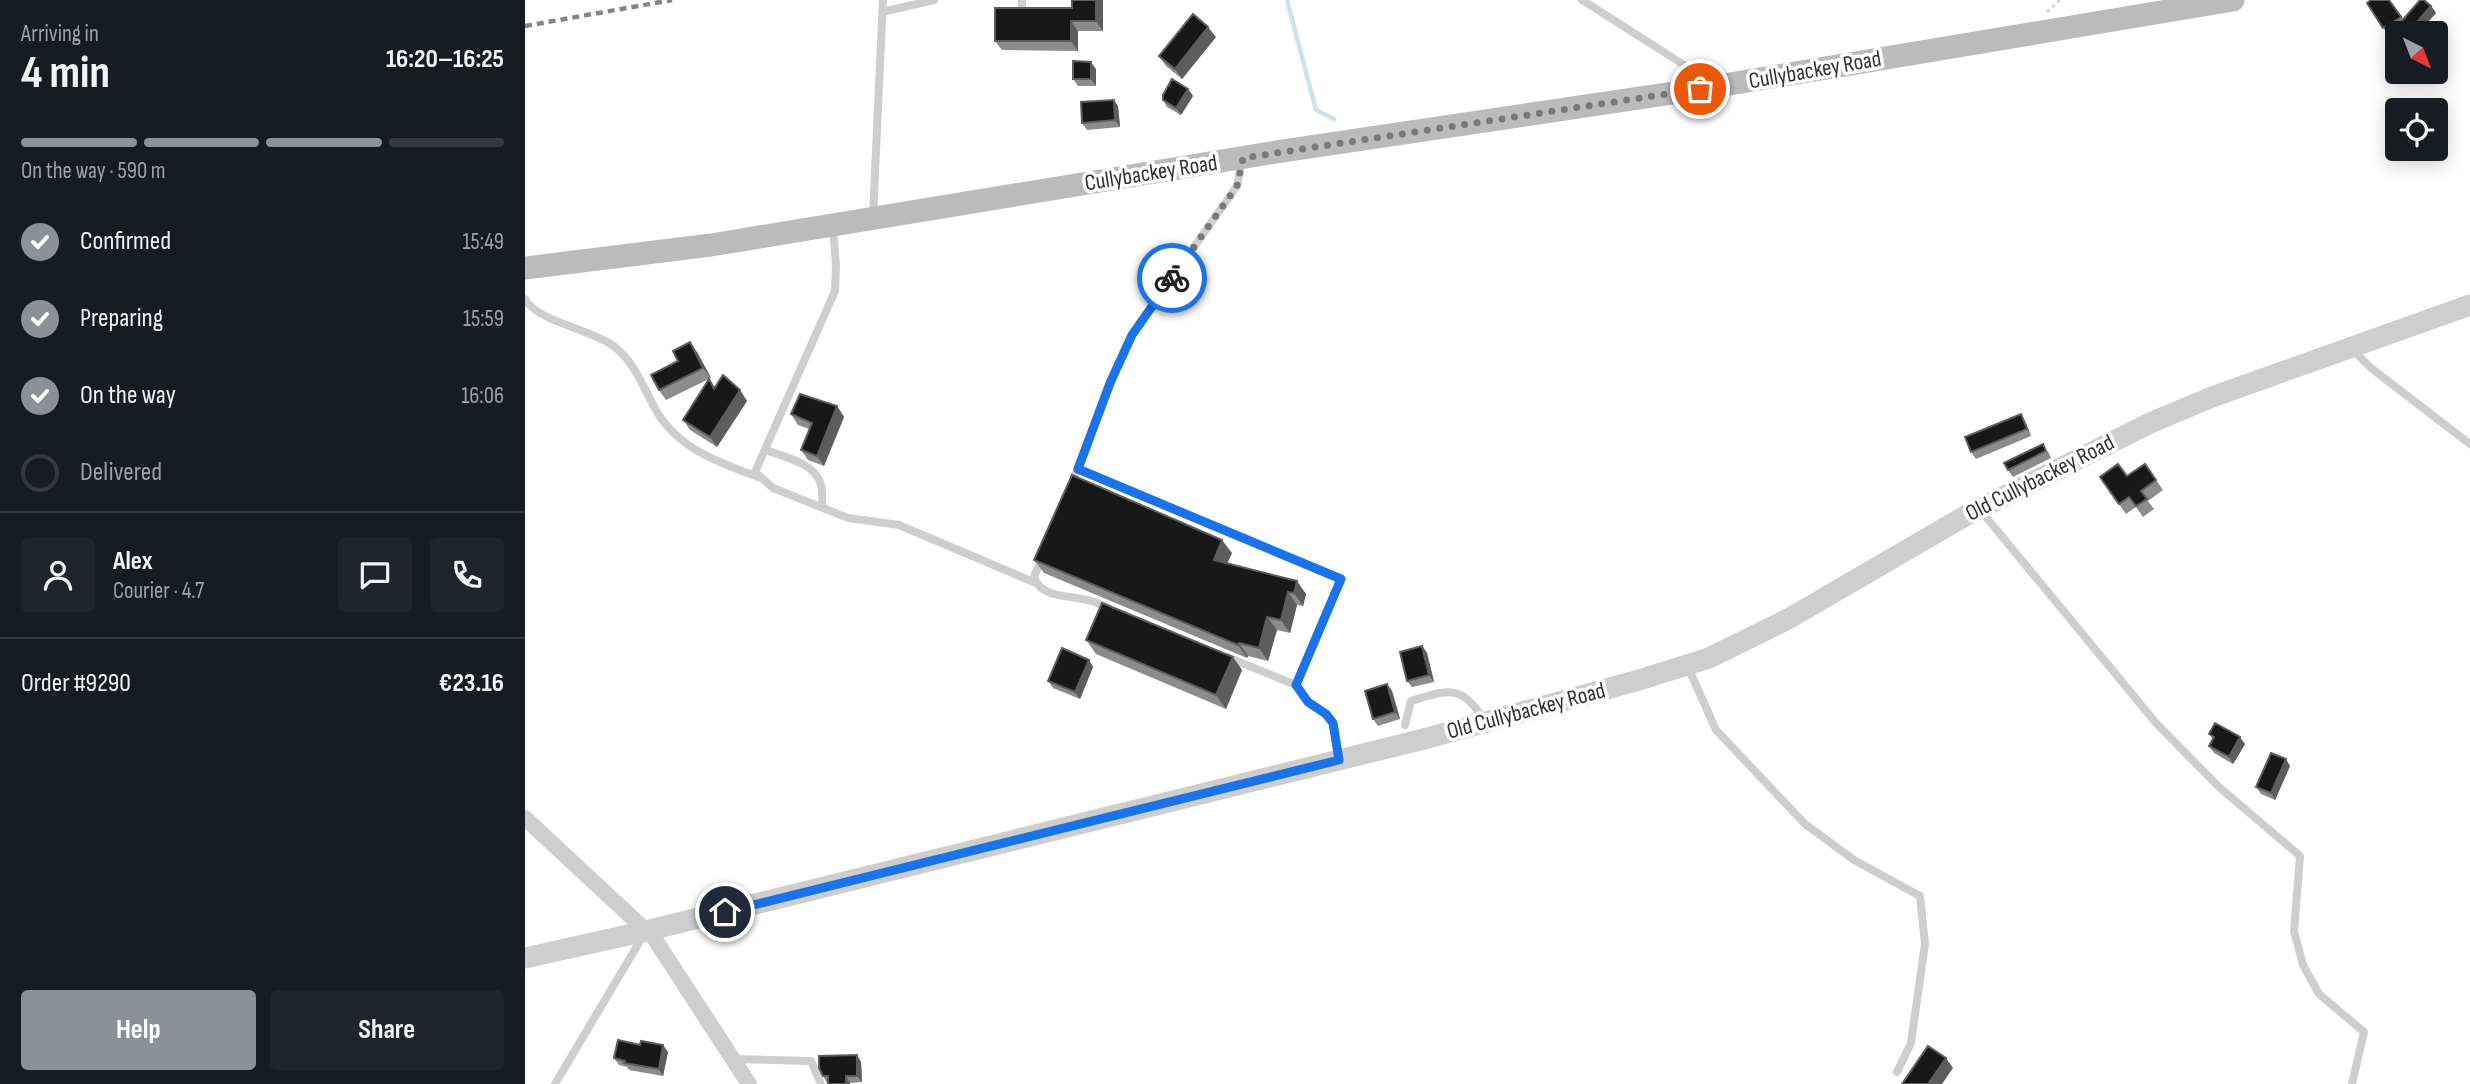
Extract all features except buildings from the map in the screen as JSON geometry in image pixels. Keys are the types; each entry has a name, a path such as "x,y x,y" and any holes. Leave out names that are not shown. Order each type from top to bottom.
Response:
{"main road":[{"name":"Cullybackey Road","path":"525,268 711,245 1243,158 1700,89 2233,0"}],"street":[{"name":"Old Cullybackey Road","path":"525,958 646,931 1339,760 1639,681 1709,658 1788,619 1979,509 2150,423 2212,397 2470,305"},
{"path":"525,818 654,938 748,1084"}],"lane":[{"path":"873,218 883,0"},
{"path":"882,12 934,0"},
{"path":"1582,0 1692,70 1700,89"},
{"path":"1067,494 1132,335 1237,186 1243,158"},
{"path":"758,477 755,472 835,291 836,265 832,225"},
{"path":"525,299 534,310 611,344 638,374 669,428 699,452 758,477 773,488 848,518 899,525 1036,583 1062,597 1088,600 1112,610"},
{"path":"2350,348 2371,368 2470,444"},
{"path":"792,390 802,395"},
{"path":"766,450 810,468 818,475 822,486 822,507"},
{"path":"1078,469 1341,579 1296,685"},
{"path":"1979,509 2156,723 2219,787 2300,856 2294,931 2303,965 2319,994 2364,1032 2352,1084"},
{"path":"1036,583 1034,577 1048,542"},
{"path":"1222,655 1296,685 1308,702 1326,714 1333,723 1339,760"},
{"path":"1687,665 1716,730 1805,824 1854,860 1920,896 1925,944 1911,1043 1897,1072"},
{"path":"1405,725 1411,701 1445,691 1459,692 1470,699 1486,722"},
{"path":"555,1084 646,931"},
{"path":"732,1059 811,1061 821,1084"}],"waterway":[{"path":"1287,0 1316,110 1334,119"}],"railway":[{"path":"525,26 672,0"}],"way so far":[{"path":"1172,278 1237,186 1243,158 1700,89"}],"route":[{"path":"725,912 1339,760 1333,723 1326,714 1308,702 1296,685 1341,579 1078,469 1110,383 1132,335 1172,278"}]}
